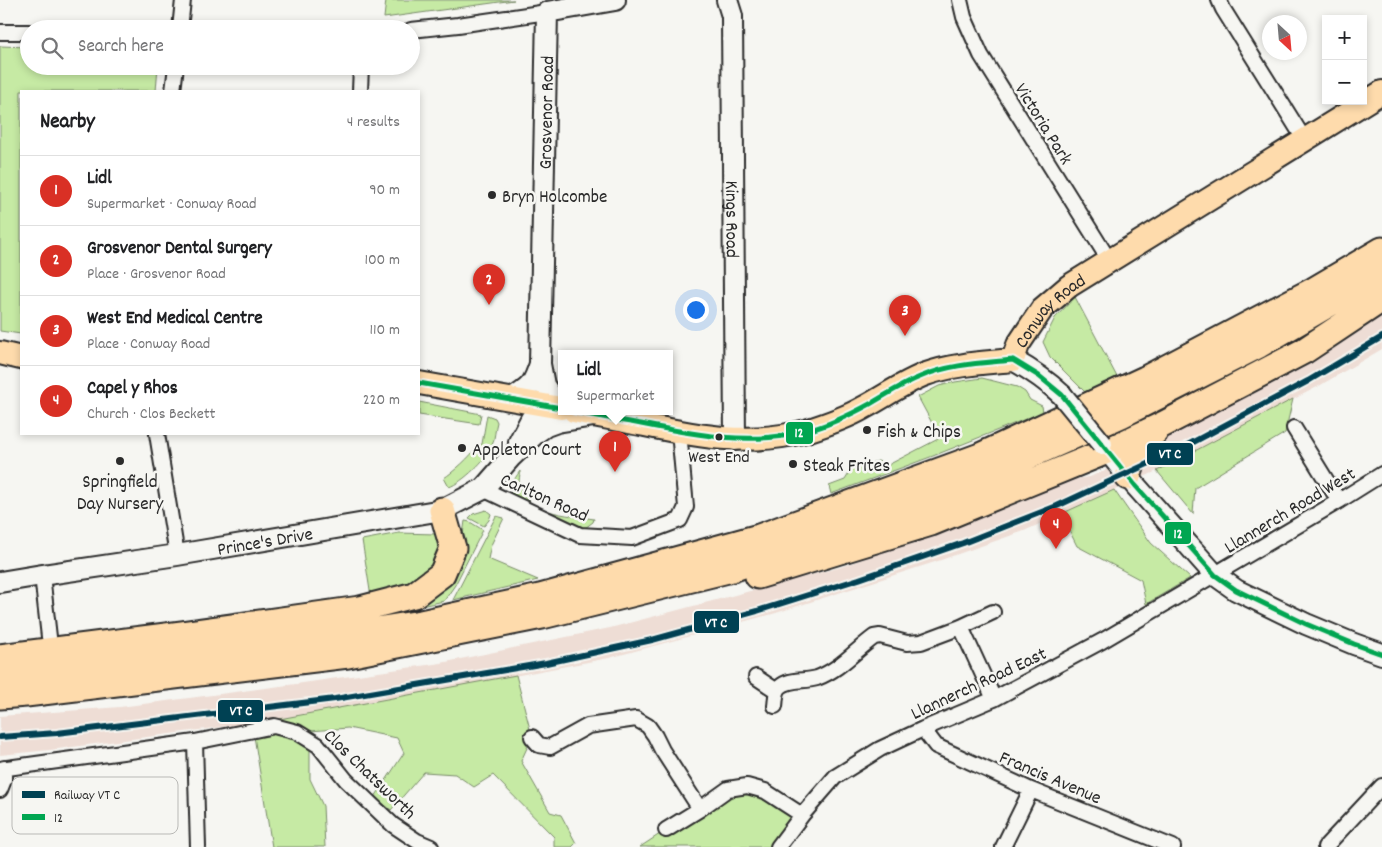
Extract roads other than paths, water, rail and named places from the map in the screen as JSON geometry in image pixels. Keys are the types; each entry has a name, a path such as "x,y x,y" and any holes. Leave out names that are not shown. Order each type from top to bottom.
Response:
{"highway":[{"path":"0,674 36,672 281,645 421,623 540,597 759,537 980,456 1145,379 1314,290 1382,250"},
{"path":"348,655 542,616 732,568 941,495 1121,415 1259,345 1382,273"},
{"path":"0,696 348,655 549,625 727,586 931,524 1121,462 1164,424 1304,351 1382,299"},
{"path":"0,657 360,609 414,595 442,574 453,548 442,510"}],"main road":[{"path":"547,12 615,0"},
{"name":"Kings Road","path":"728,0 732,16 735,440"},
{"name":"Grosvenor Road","path":"547,12 540,364 544,385 558,402"},
{"name":"Conway Road","path":"593,415 679,432 735,440 782,436 832,422 861,410 904,384 927,374 962,365 1013,360 1018,345 1042,309 1069,286 1382,92"},
{"path":"0,353 20,358"},
{"path":"1013,360 1026,367 1062,395 1121,462 1215,575 1236,590 1314,627 1382,654"},
{"name":"Grosvenor Road","path":"512,399 527,389 535,380 540,364"},
{"name":"Conway Road","path":"420,383 558,408"},
{"name":"Prince's Drive","path":"511,457 531,419 542,411 558,410"},
{"name":"Prince's Drive","path":"0,582 178,555 442,510 483,489 511,457 546,426 557,422 598,416"}],"street":[{"path":"181,20 183,0"},
{"name":"Victoria Park","path":"960,0 964,17 980,55 1109,260"},
{"path":"1219,0 1304,139"},
{"path":"420,29 547,12"},
{"path":"0,32 20,32"},
{"path":"173,90 175,75"},
{"path":"360,90 361,75"},
{"path":"1294,428 1339,501"},
{"name":"Carlton Road","path":"483,489 580,535 632,538 680,520 686,507 679,432"},
{"path":"157,435 178,555"},
{"name":"Llannerch Road West","path":"1215,575 1382,474"},
{"path":"42,575 49,637"},
{"name":"Llannerch Road East","path":"778,847 802,815 835,777 880,749 994,699 1102,641 1215,575"},
{"path":"775,706 777,691 781,686 790,682 815,678 833,670 874,637 880,636 907,643 921,642 961,627 993,612"},
{"path":"961,627 994,699"},
{"path":"756,677 777,691"},
{"path":"532,737 539,745 550,747 588,726 636,719 648,726 652,731 700,809"},
{"name":"Clos Chatsworth","path":"2,768 195,742 274,726 297,732 318,744 346,780 393,825 416,841 431,847"},
{"name":"Francis Avenue","path":"924,729 936,746 1031,790 1173,847"},
{"path":"195,742 198,847"},
{"path":"0,790 4,780 2,768"},
{"path":"666,830 728,789 747,786 766,791 802,815"},
{"path":"1325,847 1382,786"},
{"path":"1003,847 1031,790"}],"place":[{"name":"Bryn Holcombe","path":"492,195"},
{"name":"Grosvenor Dental Surgery","path":"489,305"},
{"name":"West End Medical Centre","path":"905,336"},
{"name":"Fish & Chips","path":"867,430"},
{"name":"West End","path":"719,437"},
{"name":"Appleton Court","path":"462,448"},
{"name":"Springfield Day Nursery","path":"120,461"},
{"name":"Steak Frites","path":"793,464"},
{"name":"Lidl","path":"615,472"},
{"name":"Capel y Rhos","path":"1056,549"}]}
